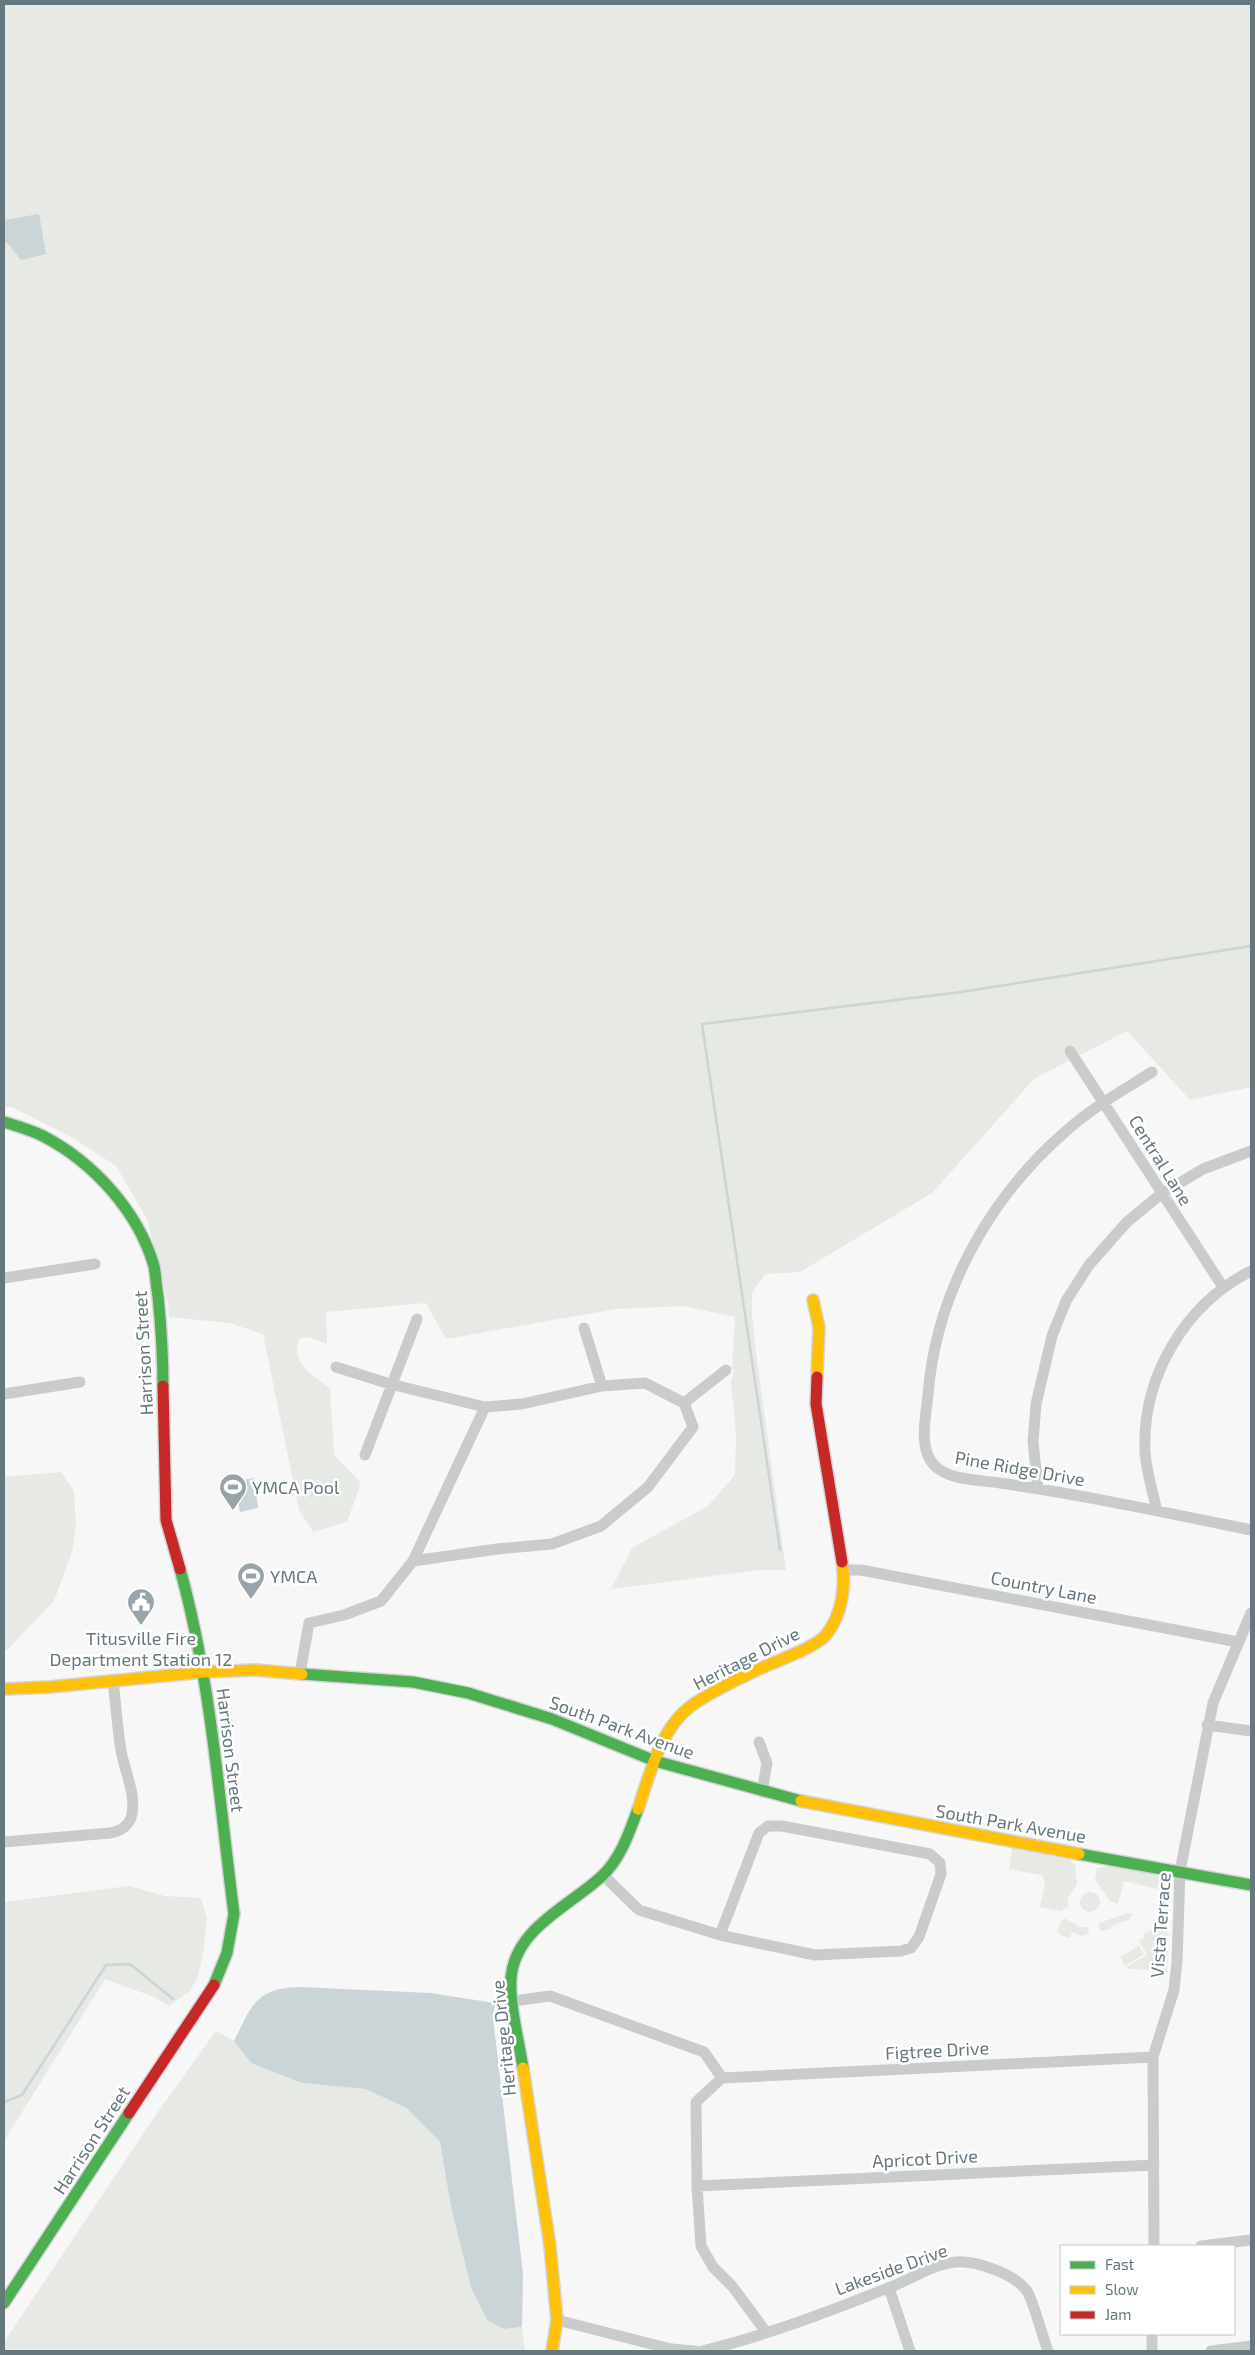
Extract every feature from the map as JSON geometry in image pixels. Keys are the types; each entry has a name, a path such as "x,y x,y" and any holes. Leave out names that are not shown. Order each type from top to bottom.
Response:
{"street":[{"name":"Central Lane","path":"1070,1051 1223,1287"},
{"name":"Pine Ridge Drive","path":"1152,1072 1104,1102 1066,1130 1036,1158 998,1204 974,1241 944,1312 929,1380 926,1449 935,1466 951,1475 1038,1488 1251,1530"},
{"name":"Harrison Street","path":"4,1122 42,1136 68,1151 94,1171 124,1206 141,1235 154,1266 162,1330 166,1520 194,1619 203,1672 234,1914 230,1950 211,1990 4,2303"},
{"path":"1038,1488 1033,1442 1036,1404 1052,1336 1066,1301 1088,1265 1127,1222 1161,1194 1203,1169 1251,1151"},
{"path":"4,1278 95,1264"},
{"path":"1157,1511 1145,1453 1145,1427 1151,1397 1165,1357 1187,1323 1223,1287 1251,1272"},
{"name":"Heritage Drive","path":"552,2351 557,2320 550,2246 513,2001 511,1976 521,1945 549,1917 603,1875 624,1847 665,1736 675,1722 692,1706 754,1671 802,1650 825,1636 838,1614 843,1590 843,1570 816,1404 819,1328 813,1300"},
{"path":"365,1455 390,1384 416,1319"},
{"path":"584,1328 602,1386"},
{"path":"336,1367 390,1384 485,1407 522,1404 602,1386 645,1384 684,1403 693,1427 648,1487 601,1526 552,1544 496,1549 414,1561"},
{"path":"684,1403 726,1370"},
{"path":"4,1394 80,1382"},
{"path":"300,1673 309,1623 344,1615 381,1601 414,1561 485,1407"},
{"name":"Country Lane","path":"843,1570 870,1572 1238,1642"},
{"name":"Vista Terrace","path":"1154,2245 1153,2057 1174,1990 1177,1962 1180,1871 1213,1704 1251,1613"},
{"name":"South Park Avenue","path":"4,1689 203,1672 256,1670 413,1682 468,1693 552,1719 655,1761 762,1792 829,1808 1251,1885"},
{"path":"4,1842 110,1833 120,1830 127,1824 132,1815 132,1802 121,1750 113,1681"},
{"path":"1208,1724 1251,1732"},
{"path":"760,1742 767,1763 762,1792"},
{"path":"603,1875 639,1910 720,1934 815,1955 907,1950 914,1946 919,1937 941,1868 937,1860 930,1854 782,1826 768,1826 759,1833 720,1934"},
{"path":"513,2001 550,1996 704,2052 722,2078 696,2102 697,2186 701,2246 712,2267 732,2286 766,2332"},
{"name":"Figtree Drive","path":"722,2078 1153,2057"},
{"name":"Apricot Drive","path":"697,2186 1154,2165"},
{"path":"1209,2245 1251,2240"},
{"name":"Lakeside Drive","path":"702,2351 766,2332 889,2288 925,2271 955,2262 980,2264 1006,2274 1027,2290 1048,2351"},
{"path":"889,2288 910,2351"},
{"path":"557,2320 671,2349 694,2351"},
{"path":"1152,2335 1152,2351"},
{"path":"1211,2351 1251,2346"}],"shaded area":[{"path":"4,4 1248,4 1251,7 1251,1087 1190,1100 1127,1031 1080,1055 1072,1045 1063,1050 1070,1060 1034,1079 932,1193 800,1272 765,1274 752,1293 752,1314 786,1570 759,1570 611,1589 632,1548 708,1506 735,1475 736,1434 731,1383 734,1370 732,1369 735,1317 684,1306 616,1309 446,1339 426,1303 326,1312 327,1344 309,1337 299,1339 298,1356 310,1373 330,1388 334,1455 361,1483 347,1522 313,1532 299,1510 263,1334 229,1323 169,1317 168,1303 147,1219 116,1166 73,1138 12,1107 4,1107"},
{"path":"39,214 46,254 21,260 7,242 4,245 4,220"},
{"path":"61,1472 74,1491 76,1526 72,1552 54,1601 4,1651 4,1477"},
{"path":"254,1478 258,1508 240,1512 238,1502 227,1504 223,1483"},
{"path":"1012,1848 1069,1859 1075,1865 1077,1884 1068,1898 1068,1907 1060,1911 1040,1907 1045,1883 1042,1875 1009,1869"},
{"path":"1110,1866 1143,1871 1169,1880 1161,1890 1124,1881 1118,1904 1110,1901 1095,1880 1097,1868"},
{"path":"129,1886 165,1896 201,1898 207,1918 198,1977 189,1992 169,2006 154,1997 105,1979 4,2141 4,1902"},
{"path":"1090,1892 1097,1895 1100,1902 1097,1909 1090,1912 1083,1909 1080,1902 1083,1895"},
{"path":"1128,1913 1133,1914 1129,1920 1114,1925 1109,1930 1100,1931 1099,1923"},
{"path":"1064,1918 1080,1927 1088,1927 1089,1934 1082,1936 1072,1932 1070,1938 1060,1935 1057,1930"},
{"path":"1169,1921 1167,1972 1125,1968 1147,1955 1139,1941 1144,1938 1143,1934"},
{"path":"1139,1946 1144,1954 1125,1966 1120,1957"},
{"path":"300,1987 430,1993 495,2003 493,2018 523,2274 522,2327 504,2329 487,2320 471,2287 451,2207 440,2142 406,2108 366,2089 302,2083 251,2063 234,2041 251,2008 257,2001 274,1991"},
{"path":"216,2031 234,2041 251,2063 302,2083 366,2089 406,2108 440,2142 451,2207 504,2329 522,2327 525,2351 4,2351 4,2342 160,2109"}],"waterway":[{"path":"780,1550 702,1024 961,992 1251,946"},
{"path":"4,2102 22,2095 106,1965 130,1964 173,1999"}],"traffic: fast":[{"path":"4,1122 43,1136 79,1160 111,1190 137,1226 147,1246 155,1269 161,1330 163,1386"},
{"path":"180,1569 191,1611 207,1697 234,1914 227,1953 214,1985"},
{"path":"302,1674 413,1682 468,1693 552,1719 655,1761 801,1801"},
{"path":"523,2068 511,1999 511,1978 515,1960 522,1945 533,1932 609,1869 624,1845 638,1809"},
{"path":"1079,1854 1251,1885"},
{"path":"4,2303 129,2113"}],"traffic: slow":[{"path":"813,1300 819,1327 817,1377"},
{"path":"638,1809 657,1753 671,1727 680,1716 691,1706 714,1691 762,1667 803,1650 826,1635 836,1619 842,1600 842,1562"},
{"path":"4,1689 50,1687 203,1672 256,1670 302,1674"},
{"path":"801,1801 1079,1854"},
{"path":"523,2068 550,2246 557,2320 552,2351"}],"traffic: jam":[{"path":"817,1377 816,1404 842,1562"},
{"path":"163,1386 166,1520 180,1569"},
{"path":"129,2113 214,1985"}],"place":[{"name":"YMCA Pool","path":"233,1511"},
{"name":"YMCA","path":"251,1600"},
{"name":"Titusville Fire Department Station 12","path":"141,1626"}]}
